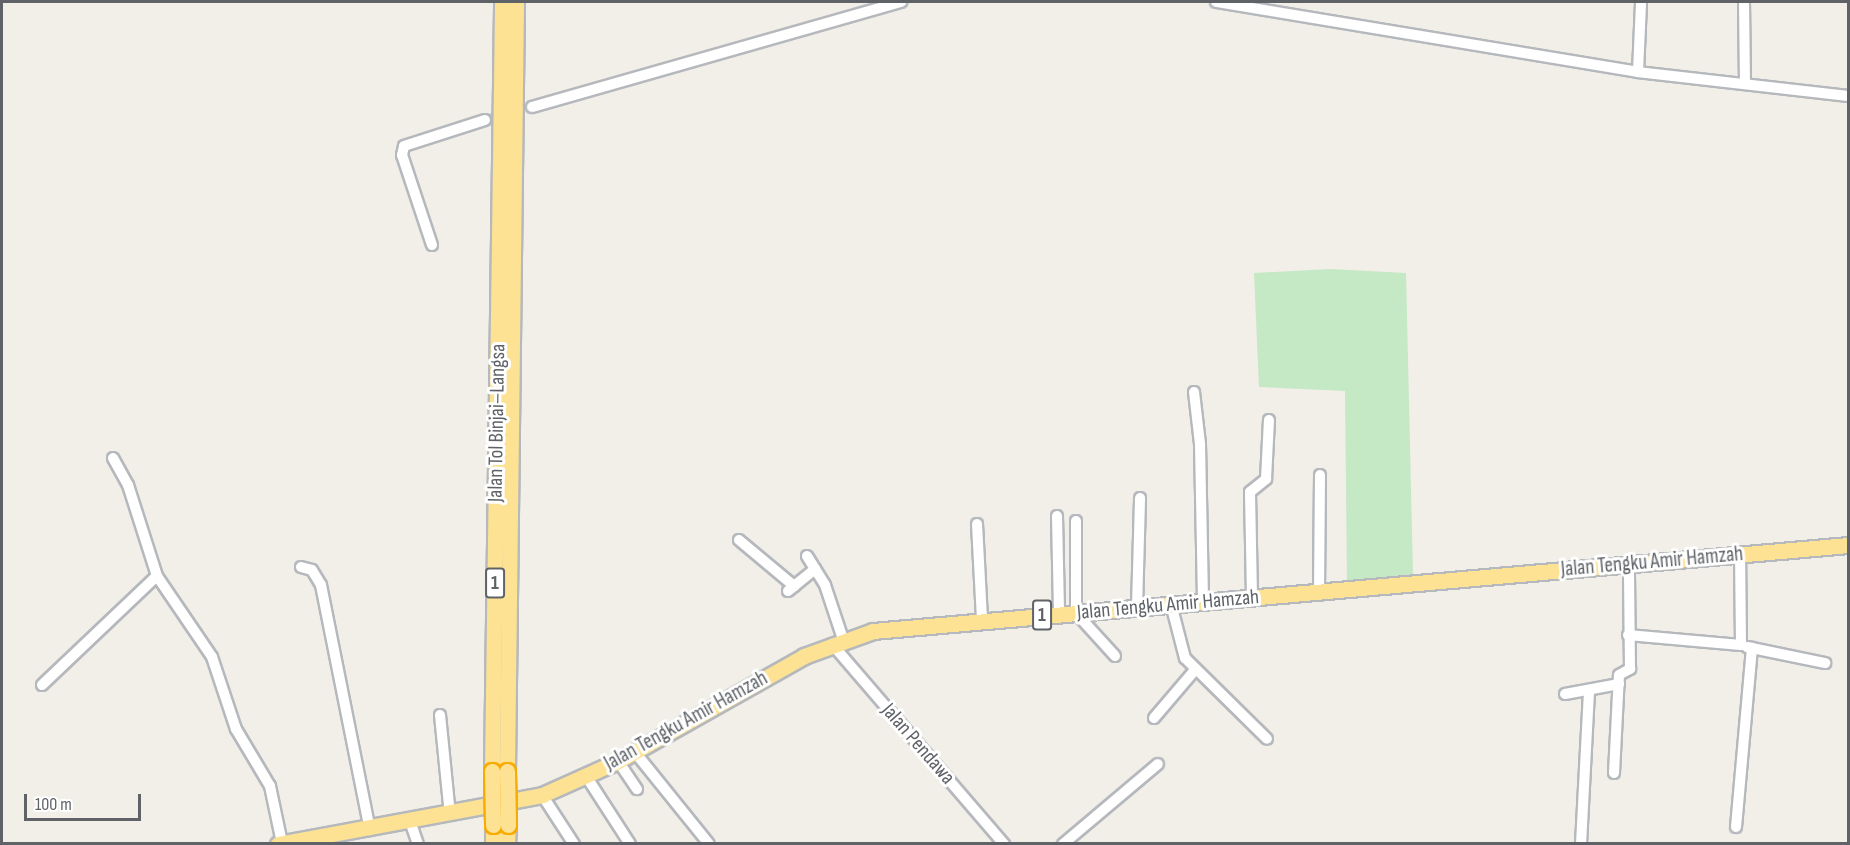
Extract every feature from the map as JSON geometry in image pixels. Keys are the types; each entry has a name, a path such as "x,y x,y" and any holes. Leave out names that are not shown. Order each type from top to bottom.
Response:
{"highway":[{"name":"Jalan Tol Binjai–Langsa","path":"502,2 505,355"},
{"name":"Jalan Tol Binjai–Langsa","path":"507,843 501,825 499,771 504,396 516,2"},
{"name":"Jalan Tengku Amir Hamzah","path":"280,843 334,839 410,821 450,815 542,795 618,761 837,641 884,629 1848,545"},
{"name":"Jalan Tol Binjai–Langsa","path":"493,843 501,825"}],"street":[{"path":"532,107 901,2"},
{"path":"1216,2 1638,72 1848,96"},
{"path":"1638,72 1641,2"},
{"path":"1744,2 1745,84"},
{"path":"432,245 402,155 404,146 485,120"},
{"path":"1194,392 1200,444 1203,601"},
{"path":"1252,597 1250,492 1266,479 1269,420"},
{"path":"113,458 128,485 157,576 212,657 236,729 270,786 280,843"},
{"path":"1319,591 1320,475"},
{"path":"1137,607 1140,498"},
{"path":"1057,516 1059,614"},
{"path":"1076,521 1076,613 1115,657"},
{"path":"977,524 981,620"},
{"path":"739,540 791,588 815,569"},
{"path":"1736,827 1746,647 1740,555"},
{"name":"Jalan Pendawa","path":"807,556 815,569 837,641 1004,843"},
{"path":"1614,773 1620,672 1630,669 1629,565"},
{"path":"301,567 312,570 321,585 370,830"},
{"path":"42,685 157,576"},
{"path":"1171,604 1182,653 1194,670 1267,739"},
{"path":"1628,636 1746,647 1825,663"},
{"path":"1154,718 1194,670"},
{"path":"1565,694 1588,692 1619,684"},
{"path":"1581,843 1588,692"},
{"path":"440,715 450,815"},
{"path":"634,751 709,843"},
{"path":"618,761 637,789"},
{"path":"1063,843 1158,764"},
{"path":"586,776 630,843"},
{"path":"542,795 574,843"},
{"path":"410,821 418,843"}],"green space":[{"path":"1330,269 1406,273 1413,575 1347,583 1345,391 1259,387 1254,273"}],"tunnel":[{"path":"485,120 532,107"}]}
